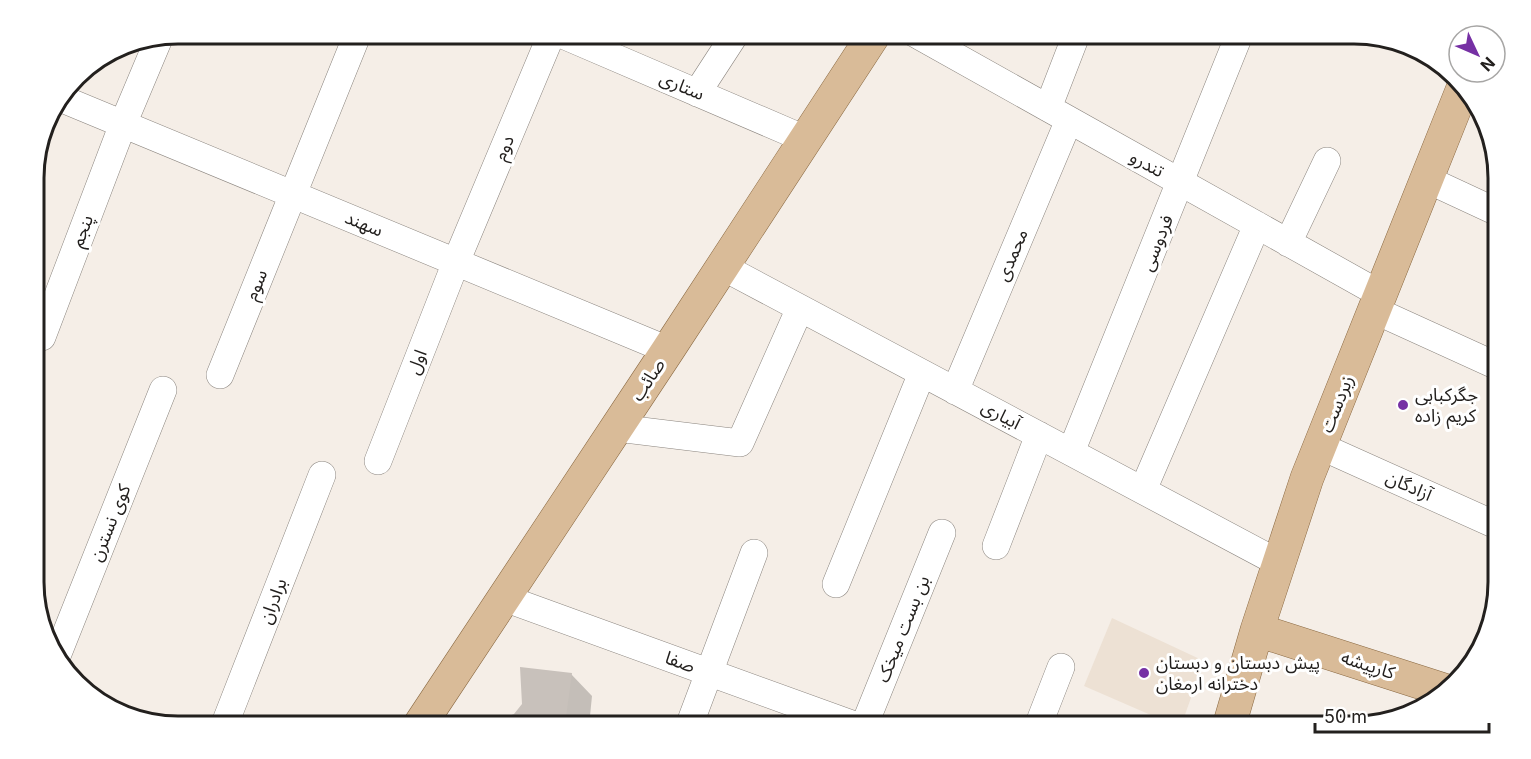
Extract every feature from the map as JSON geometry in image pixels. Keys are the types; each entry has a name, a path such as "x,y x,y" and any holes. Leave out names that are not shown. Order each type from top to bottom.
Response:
{"main road":[{"name":"صائب","path":"426,716 868,44"},
{"name":"زبردست","path":"1232,715 1257,630 1307,478 1459,95"},
{"name":"کارپیشه","path":"1257,630 1435,687"}],"street":[{"name":"سوم","path":"220,375 354,44"},
{"name":"دوم","path":"456,262 547,44"},
{"name":"ستاری","path":"591,44 697,93 806,139"},
{"path":"697,93 729,44"},
{"name":"تندرو","path":"934,44 1288,243 1377,302 1488,361"},
{"name":"محمدی","path":"955,391 1058,114 1074,44"},
{"name":"فردوسی","path":"1071,452 1236,44"},
{"name":"پنجم","path":"44,332 123,124 156,46"},
{"name":"سهند","path":"67,101 668,350"},
{"path":"1288,243 1327,161"},
{"path":"1426,179 1488,208"},
{"path":"1143,490 1257,225"},
{"name":"اول","path":"378,461 456,262"},
{"name":"آبیاری","path":"723,267 1279,563"},
{"path":"617,428 740,443 800,308"},
{"path":"837,584 922,373"},
{"name":"کوی نسترن","path":"61,647 163,390"},
{"path":"996,546 1040,435"},
{"name":"آزادگان","path":"1320,446 1488,522"},
{"name":"برادران","path":"228,716 322,475"},
{"name":"بن بست میخک","path":"868,715 942,533"},
{"path":"693,716 754,553"},
{"name":"صفا","path":"504,598 827,715"},
{"path":"1042,715 1061,667"}],"shaded area":[{"name":"پیش دبستان و دبستان دخترانه ارمغان","path":"1112,618 1204,661 1185,715 1151,715 1084,686"}],"building":[{"path":"520,667 572,673 566,716 510,716 522,704"}],"place":[{"name":"جگرکبابی کریم زاده","path":"1403,405"},
{"name":"پیش دبستان و دبستان دخترانه ارمغان","path":"1144,673"}]}
